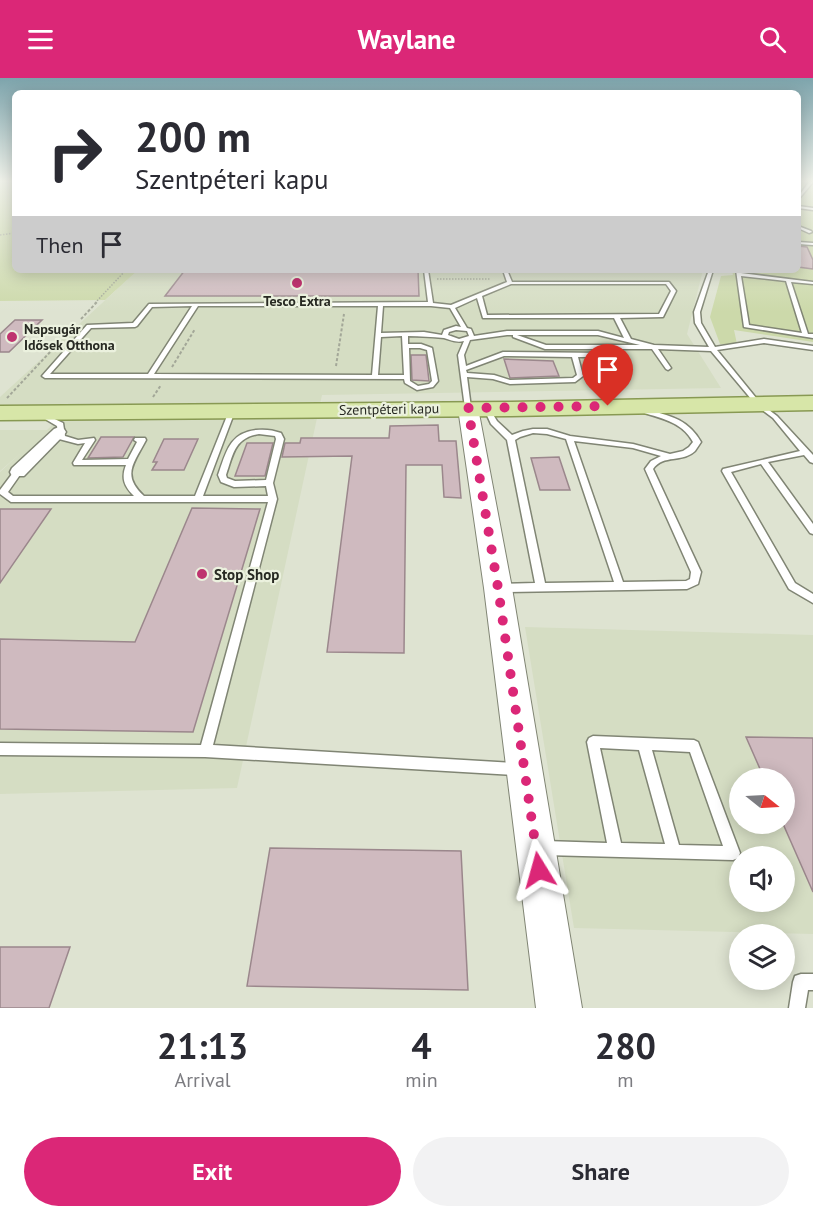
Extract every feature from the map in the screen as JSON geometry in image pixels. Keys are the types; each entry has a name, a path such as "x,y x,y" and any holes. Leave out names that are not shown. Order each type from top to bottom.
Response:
{"main road":[{"name":"Szentpéteri kapu","path":"3,406 39,413 813,403"}],"street":[{"path":"477,409 498,588 559,1008"},
{"path":"18,472 59,432"}],"lane":[{"path":"811,232 813,237"},
{"path":"427,273 430,304"},
{"path":"506,273 509,281"},
{"path":"710,273 697,312 698,323 713,349 759,405 775,417 813,460"},
{"path":"739,273 746,326 810,336"},
{"path":"745,273 813,283"},
{"path":"788,280 810,336"},
{"path":"479,295 485,317 661,316 674,291 667,283 509,281 479,295 453,310 448,334 461,356 477,409 511,439 541,587"},
{"path":"375,377 381,304"},
{"path":"407,377 45,376 91,325 135,324 151,305 430,304 453,310 472,334 461,356"},
{"path":"149,377 196,305"},
{"path":"616,316 628,340"},
{"path":"448,334 466,329 491,333 598,333 654,347 668,368"},
{"path":"378,335 448,334 469,339 491,333"},
{"path":"507,333 545,347 713,349 764,342 813,348"},
{"path":"405,334 407,382 417,388 427,388 435,381 430,349 421,346 406,346"},
{"path":"464,372 503,354 608,355 618,347"},
{"path":"464,372 510,382 575,380 580,376 575,355"},
{"path":"498,588 687,585 695,581 696,572 649,469 652,463 661,458 686,455 697,442 687,427 680,422 629,406"},
{"path":"198,498 232,411"},
{"path":"39,413 60,425 59,432 66,439 78,442 103,440"},
{"path":"511,439 522,433 541,430 569,438 633,446 675,457"},
{"path":"205,751 273,499 269,483 280,439 278,435 269,432 244,434 236,441 222,475 224,480 234,484 269,483"},
{"path":"569,438 620,586"},
{"path":"91,440 77,463 131,462"},
{"path":"138,440 142,440 125,474 128,487 141,498"},
{"path":"805,452 726,471 792,586 813,599"},
{"path":"763,461 813,531"},
{"path":"18,472 3,492 12,498 273,499"},
{"path":"0,486 18,472"},
{"path":"536,848 733,853 694,746 593,742 615,849"},
{"path":"644,745 674,850"},
{"path":"0,749 205,751 525,769"},
{"path":"797,1008 801,982 813,982"}],"path":[{"path":"78,322 123,273"},
{"path":"428,279 509,281"},
{"path":"152,399 209,304"},
{"path":"334,377 346,304"},
{"path":"3,406 54,348"}],"shaded area":[{"path":"135,273 702,273 687,334 721,388 322,395 237,788 0,794 0,472 22,452 0,471 0,430 47,430 74,404 0,406 0,397"},
{"path":"525,627 813,635 813,934 795,934 795,924 729,924 729,932 574,928"}],"green space":[{"path":"0,225 12,225 12,273 135,273 105,300 0,301"},
{"path":"801,225 813,225 813,342 734,330 737,344 720,344 710,317 721,276 733,275 733,273 801,273"}],"building":[{"path":"801,246 807,247 813,260 813,269 801,267"},
{"name":"Tesco Extra","path":"183,273 418,273 419,296 165,296"},
{"name":"Napsugár Idősek Otthona","path":"15,320 42,320 9,352 0,352 0,334"},
{"path":"411,355 426,355 429,381 412,380"},
{"path":"504,359 553,361 559,376 510,378"},
{"path":"438,425 439,441 456,441 461,498 444,497 442,465 406,465 404,653 327,652 352,456 282,457 285,443 300,443 301,438 389,438 390,426"},
{"path":"101,437 134,437 123,457 88,458"},
{"path":"164,439 198,439 184,470 152,470 157,462 153,462"},
{"path":"247,443 273,443 265,476 235,476"},
{"path":"559,457 570,490 540,490 531,458"},
{"name":"Stop Shop","path":"192,508 260,509 193,732 0,729 0,639 135,642"},
{"path":"0,509 51,509 0,583"},
{"path":"746,737 813,738 813,892 795,851 795,846 793,846 788,834 795,834 795,768 760,768"},
{"path":"270,848 461,851 468,990 247,986"},
{"path":"0,947 70,947 49,1008 0,1008"}],"place":[{"name":"Tesco Extra","path":"297,283"},
{"name":"Napsugár Idősek Otthona","path":"12,337"},
{"name":"Stop Shop","path":"202,574"}],"route":[{"path":"539,870 498,588 468,408 608,406"}]}
